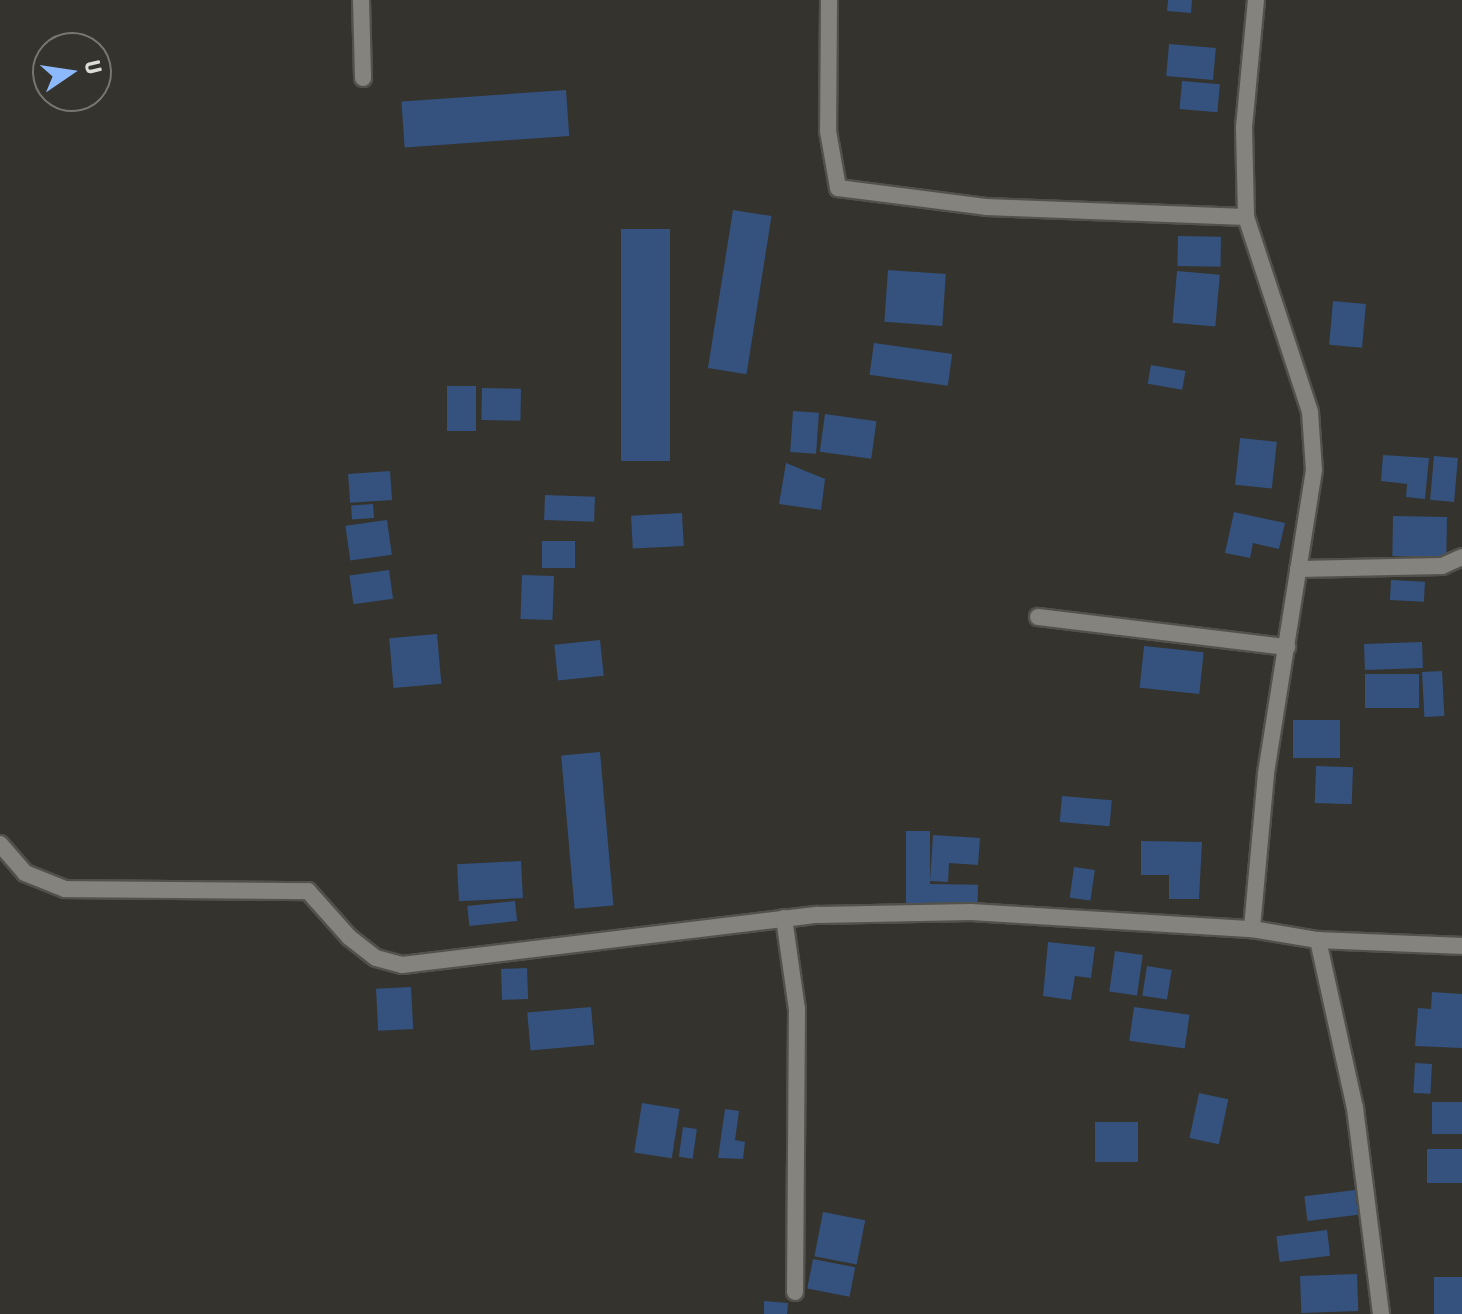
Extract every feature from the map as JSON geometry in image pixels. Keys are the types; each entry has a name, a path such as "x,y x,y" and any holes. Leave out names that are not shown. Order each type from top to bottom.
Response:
{"street":[{"path":"361,0 363,78"},
{"path":"829,0 828,131 838,188 986,207 1246,217"},
{"path":"1252,929 1287,647 1314,470 1312,425 1246,217 1244,127 1256,0"},
{"path":"1298,569 1442,566 1462,557"},
{"path":"1038,617 1287,647"},
{"path":"0,844 25,873 65,889 308,891 358,944 402,965 784,918 971,912 1252,929 1318,940 1462,946"},
{"path":"784,918 797,1009 795,1292"},
{"path":"1318,940 1355,1108 1381,1314"}],"building":[{"path":"1168,0 1192,0 1191,13 1167,11"},
{"path":"1169,44 1216,48 1213,80 1166,76"},
{"path":"1182,81 1220,84 1217,112 1180,109"},
{"path":"566,90 569,136 405,147 401,102"},
{"path":"733,210 772,216 746,374 708,368"},
{"path":"621,229 670,229 670,461 621,461"},
{"path":"1178,236 1221,237 1220,267 1177,266"},
{"path":"888,270 946,274 942,326 884,322"},
{"path":"1177,271 1220,275 1215,327 1172,323"},
{"path":"1333,301 1366,304 1362,348 1329,345"},
{"path":"874,343 952,354 948,386 870,375"},
{"path":"1151,365 1185,371 1182,390 1148,384"},
{"path":"447,386 476,386 476,431 447,431"},
{"path":"482,388 521,389 520,421 481,420"},
{"path":"793,411 819,413 816,454 790,452"},
{"path":"825,414 876,421 871,459 820,452"},
{"path":"1240,438 1277,442 1272,489 1235,485"},
{"path":"1383,455 1429,458 1425,499 1406,497 1407,484 1381,481"},
{"path":"1434,456 1458,458 1454,502 1430,500"},
{"path":"786,463 825,479 821,510 779,504"},
{"path":"390,471 392,500 350,503 348,474"},
{"path":"545,495 595,497 594,522 544,520"},
{"path":"373,504 374,518 352,520 351,506"},
{"path":"1234,512 1285,523 1279,549 1253,543 1250,558 1225,553"},
{"path":"682,513 684,546 633,549 631,516"},
{"path":"1393,516 1447,517 1446,557 1392,556"},
{"path":"387,520 392,555 350,561 345,526"},
{"path":"542,541 575,541 575,568 542,568"},
{"path":"389,570 393,599 353,604 349,576"},
{"path":"522,575 554,576 552,620 520,619"},
{"path":"1391,580 1425,582 1424,602 1390,600"},
{"path":"437,634 441,684 394,688 389,638"},
{"path":"600,640 604,676 558,681 554,645"},
{"path":"1422,642 1423,668 1365,670 1364,644"},
{"path":"1144,646 1204,652 1199,694 1140,688"},
{"path":"1442,671 1444,716 1424,717 1422,672"},
{"path":"1365,674 1419,674 1419,708 1365,708"},
{"path":"1293,720 1340,720 1340,758 1293,758"},
{"path":"600,752 613,905 575,909 561,755"},
{"path":"1316,766 1353,767 1352,804 1315,803"},
{"path":"1062,796 1112,800 1110,826 1060,822"},
{"path":"906,831 930,831 930,908 906,908"},
{"path":"933,835 980,838 978,865 949,863 948,882 930,881"},
{"path":"1141,841 1202,842 1199,899 1169,899 1169,875 1141,875"},
{"path":"521,861 523,898 459,901 457,864"},
{"path":"1074,867 1095,870 1090,901 1070,898"},
{"path":"930,884 978,885 978,910 930,909"},
{"path":"515,901 517,921 469,926 467,906"},
{"path":"1048,942 1095,947 1091,978 1075,976 1071,1000 1043,996"},
{"path":"1115,951 1143,955 1137,995 1109,992"},
{"path":"1147,966 1172,970 1167,1000 1142,996"},
{"path":"527,968 528,999 502,1000 501,969"},
{"path":"411,987 413,1029 378,1031 376,989"},
{"path":"1432,992 1462,994 1462,1048 1415,1046 1418,1008 1431,1009"},
{"path":"591,1007 594,1045 531,1050 527,1013"},
{"path":"1134,1007 1189,1015 1185,1048 1129,1041"},
{"path":"1415,1063 1432,1064 1430,1094 1413,1093"},
{"path":"1199,1093 1228,1099 1219,1144 1189,1138"},
{"path":"1432,1102 1462,1102 1462,1134 1432,1134"},
{"path":"642,1103 680,1109 672,1158 634,1152"},
{"path":"725,1109 739,1111 735,1140 745,1142 743,1159 718,1158"},
{"path":"1095,1122 1138,1122 1138,1162 1095,1162"},
{"path":"683,1127 697,1129 693,1159 679,1157"},
{"path":"1427,1149 1462,1149 1462,1183 1427,1183"},
{"path":"1355,1190 1358,1215 1307,1221 1304,1196"},
{"path":"823,1212 865,1220 857,1264 814,1256"},
{"path":"1327,1230 1330,1256 1280,1262 1276,1236"},
{"path":"813,1259 855,1267 849,1297 807,1288"},
{"path":"1357,1274 1358,1311 1301,1313 1300,1276"},
{"path":"1434,1277 1462,1277 1462,1314 1434,1314"},
{"path":"764,1301 788,1303 787,1314 764,1314"}]}
